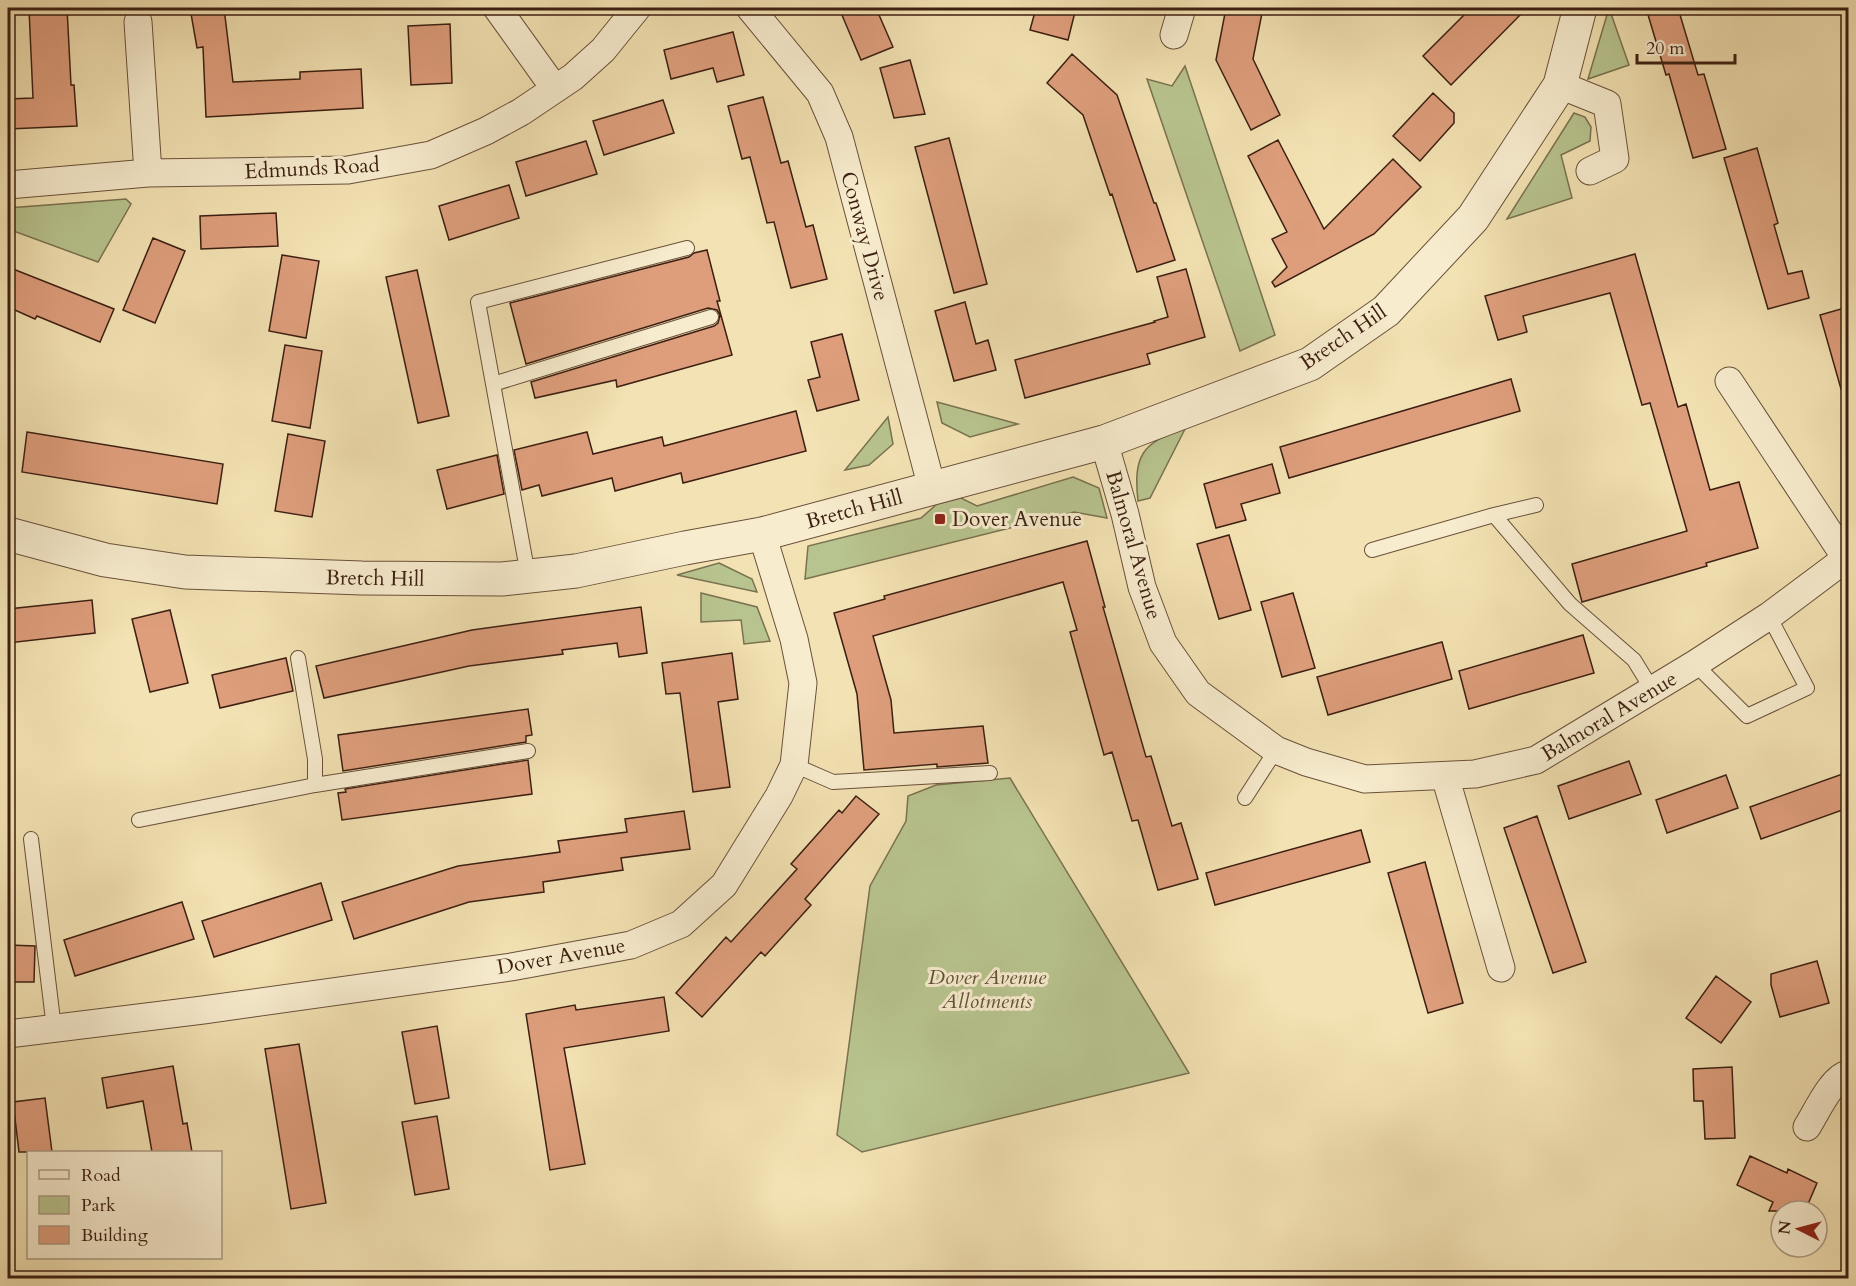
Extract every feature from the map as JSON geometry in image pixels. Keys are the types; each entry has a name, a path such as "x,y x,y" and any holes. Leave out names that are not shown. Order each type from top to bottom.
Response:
{"street":[{"path":"497,8 555,89"},
{"name":"Edmunds Road","path":"8,184 148,173 339,170 431,155 486,131 521,112 573,77 603,50 637,8"},
{"name":"Conway Drive","path":"750,8 820,93 839,137 932,488"},
{"path":"1174,35 1182,8"},
{"name":"Bretch Hill","path":"8,534 105,560 185,572 502,579 587,569 762,534 1104,442 1310,364 1386,311 1473,218 1560,85 1580,8"},
{"path":"138,22 148,173"},
{"path":"1560,85 1607,104 1615,159 1590,171"},
{"path":"1729,381 1847,558"},
{"name":"Balmoral Avenue","path":"1104,442 1125,514 1142,587 1163,643 1198,693 1276,750 1306,762 1365,779 1475,774 1536,760 1653,691 1769,616 1847,558"},
{"name":"Dover Avenue","path":"8,1034 203,1010 511,966 631,945 681,924 724,885 779,796 794,765 803,682 794,639 762,534"},
{"path":"1445,776 1501,968"},
{"path":"1807,1127 1831,1088 1843,1075 1848,1074"}],"lane":[{"path":"528,575 478,302 687,248"},
{"path":"493,384 711,317"},
{"path":"1372,550 1536,505"},
{"path":"1494,515 1570,604 1634,660 1653,691"},
{"path":"1695,664 1747,716 1807,688 1769,616"},
{"path":"298,658 315,759 315,785"},
{"path":"1245,798 1276,750"},
{"path":"139,820 315,785 528,751"},
{"path":"794,765 833,782 990,773"},
{"path":"31,838 54,1028"}],"green space":[{"path":"1609,8 1629,65 1588,79"},
{"path":"1185,66 1275,335 1240,351 1147,79 1172,86"},
{"path":"1574,113 1585,117 1591,127 1590,141 1561,155 1572,198 1507,219"},
{"path":"126,199 131,204 98,262 8,229 8,208"},
{"path":"937,402 1018,424 970,437 942,423"},
{"path":"888,417 893,444 869,465 845,470"},
{"path":"1185,429 1150,498 1138,501 1137,473 1144,453 1159,439"},
{"path":"1073,477 1099,488 1107,518 1074,512 805,579 808,546 921,518 937,504 961,498 977,506"},
{"path":"719,563 752,579 757,592 677,575"},
{"path":"701,593 757,607 770,641 744,644 741,620 701,622"},
{"name":"Dover Avenue Allotments","path":"1010,778 1189,1073 862,1152 837,1135 870,886 906,821 908,796 936,785"}],"building":[{"path":"67,8 71,85 74,85 77,126 8,129 8,99 33,98 29,9"},
{"path":"190,8 224,8 233,82 300,79 300,72 361,69 363,108 206,117 203,47 197,48"},
{"path":"839,8 876,8 893,47 861,60"},
{"path":"1036,8 1076,8 1068,40 1030,30"},
{"path":"1226,8 1263,8 1253,59 1280,115 1251,130 1216,60"},
{"path":"1471,8 1527,8 1451,85 1423,56"},
{"path":"1646,8 1678,8 1698,75 1704,74 1726,149 1693,158 1669,74 1666,75"},
{"path":"450,24 452,83 411,85 408,26"},
{"path":"733,32 744,75 717,82 713,68 671,79 664,50"},
{"path":"1072,54 1117,95 1175,260 1137,272 1083,115 1047,83"},
{"path":"910,60 925,114 894,118 880,68"},
{"path":"1433,93 1454,113 1454,123 1420,161 1393,136"},
{"path":"763,97 781,163 788,161 806,227 813,225 827,279 791,288 774,222 767,223 750,157 742,159 728,106"},
{"path":"663,100 674,133 604,155 593,121"},
{"path":"949,138 987,284 954,293 915,147"},
{"path":"1278,140 1324,229 1393,159 1421,187 1374,234 1275,287 1272,282 1287,267 1272,239 1287,232 1248,156"},
{"path":"586,141 597,174 526,196 516,162"},
{"path":"1757,148 1778,223 1774,225 1788,274 1802,271 1809,298 1768,309 1724,158"},
{"path":"509,185 519,218 449,240 439,206"},
{"path":"276,213 278,246 201,249 200,216"},
{"path":"153,238 185,251 155,323 123,310"},
{"path":"707,250 720,301 717,301 732,355 617,387 616,380 535,398 531,382 714,326 718,323 720,315 717,310 708,308 526,364 510,303 689,257 694,253"},
{"path":"1635,254 1678,407 1686,404 1710,490 1739,482 1758,548 1706,563 1707,566 1582,602 1572,564 1687,531 1650,403 1642,405 1610,293 1523,316 1527,332 1498,340 1485,296"},
{"path":"282,255 319,261 306,338 269,331"},
{"path":"8,267 114,309 100,342 37,316 35,319 8,307"},
{"path":"1186,269 1205,337 1147,354 1150,364 1025,398 1015,360 1168,317 1157,277"},
{"path":"417,270 449,416 418,423 386,277"},
{"path":"965,302 976,344 988,340 996,370 954,381 935,311"},
{"path":"1848,307 1848,388 1841,389 1820,315"},
{"path":"842,334 859,400 817,411 808,380 820,377 811,342"},
{"path":"285,345 322,351 310,428 272,421"},
{"path":"1511,379 1520,411 1289,478 1280,447"},
{"path":"796,411 806,451 683,483 681,473 615,491 612,478 542,496 539,485 522,490 514,450 587,432 593,454 662,437 664,446"},
{"path":"27,432 223,464 217,504 22,472"},
{"path":"288,434 325,441 312,517 275,511"},
{"path":"497,455 504,494 447,509 437,470"},
{"path":"1272,464 1280,493 1241,504 1246,520 1216,528 1204,484"},
{"path":"1229,535 1251,610 1219,619 1197,544"},
{"path":"1087,541 1105,607 1103,607 1146,757 1151,756 1172,826 1181,823 1198,879 1158,890 1138,820 1132,821 1112,752 1104,755 1070,632 1077,630 1063,582 873,636 891,700 894,733 983,726 988,763 937,767 937,764 864,770 857,694 834,613 885,599 884,596"},
{"path":"1293,593 1315,668 1282,677 1261,602"},
{"path":"92,600 95,633 8,643 8,609"},
{"path":"641,607 647,653 619,657 617,643 562,650 563,654 469,666 324,698 316,666 472,630"},
{"path":"170,610 188,683 150,692 132,619"},
{"path":"1583,635 1594,673 1469,709 1459,671"},
{"path":"1442,642 1452,679 1328,715 1317,677"},
{"path":"732,653 738,699 718,702 730,787 693,792 680,693 666,694 662,663"},
{"path":"286,658 293,691 220,708 212,675"},
{"path":"528,709 532,735 526,736 526,742 343,771 338,735"},
{"path":"528,760 532,794 342,820 338,793 346,792 345,789"},
{"path":"1629,761 1641,794 1569,819 1558,786"},
{"path":"1848,772 1848,808 1761,839 1750,807"},
{"path":"1726,775 1738,808 1667,833 1656,800"},
{"path":"856,796 879,814 805,899 811,905 765,956 761,952 702,1017 676,993 726,937 731,942 797,869 791,864 839,810 842,813"},
{"path":"684,811 690,849 621,858 623,870 543,882 544,892 469,902 354,939 342,902 458,866 560,852 558,841 627,832 625,819"},
{"path":"1537,816 1586,962 1553,973 1504,828"},
{"path":"1361,830 1370,862 1215,905 1206,873"},
{"path":"1425,862 1463,1003 1428,1013 1388,873"},
{"path":"321,883 332,920 214,957 202,921"},
{"path":"182,902 194,939 75,976 64,940"},
{"path":"8,945 35,946 34,982 8,982"},
{"path":"1817,961 1829,1003 1780,1017 1771,985 1771,974"},
{"path":"1716,976 1751,1002 1721,1043 1686,1018"},
{"path":"664,997 669,1031 564,1048 585,1164 550,1170 526,1014 575,1005 576,1010"},
{"path":"437,1026 449,1098 415,1104 402,1032"},
{"path":"299,1044 326,1203 291,1209 265,1049"},
{"path":"173,1066 183,1124 187,1123 192,1151 152,1151 143,1101 107,1108 102,1078"},
{"path":"1732,1067 1735,1138 1705,1139 1703,1101 1694,1101 1693,1069"},
{"path":"45,1098 52,1151 19,1152 13,1102"},
{"path":"437,1116 449,1189 415,1195 402,1122"},
{"path":"1750,1156 1787,1173 1788,1169 1817,1183 1810,1199 1769,1200 1737,1185"}],"place":[{"name":"Dover Avenue","path":"940,519"}]}
